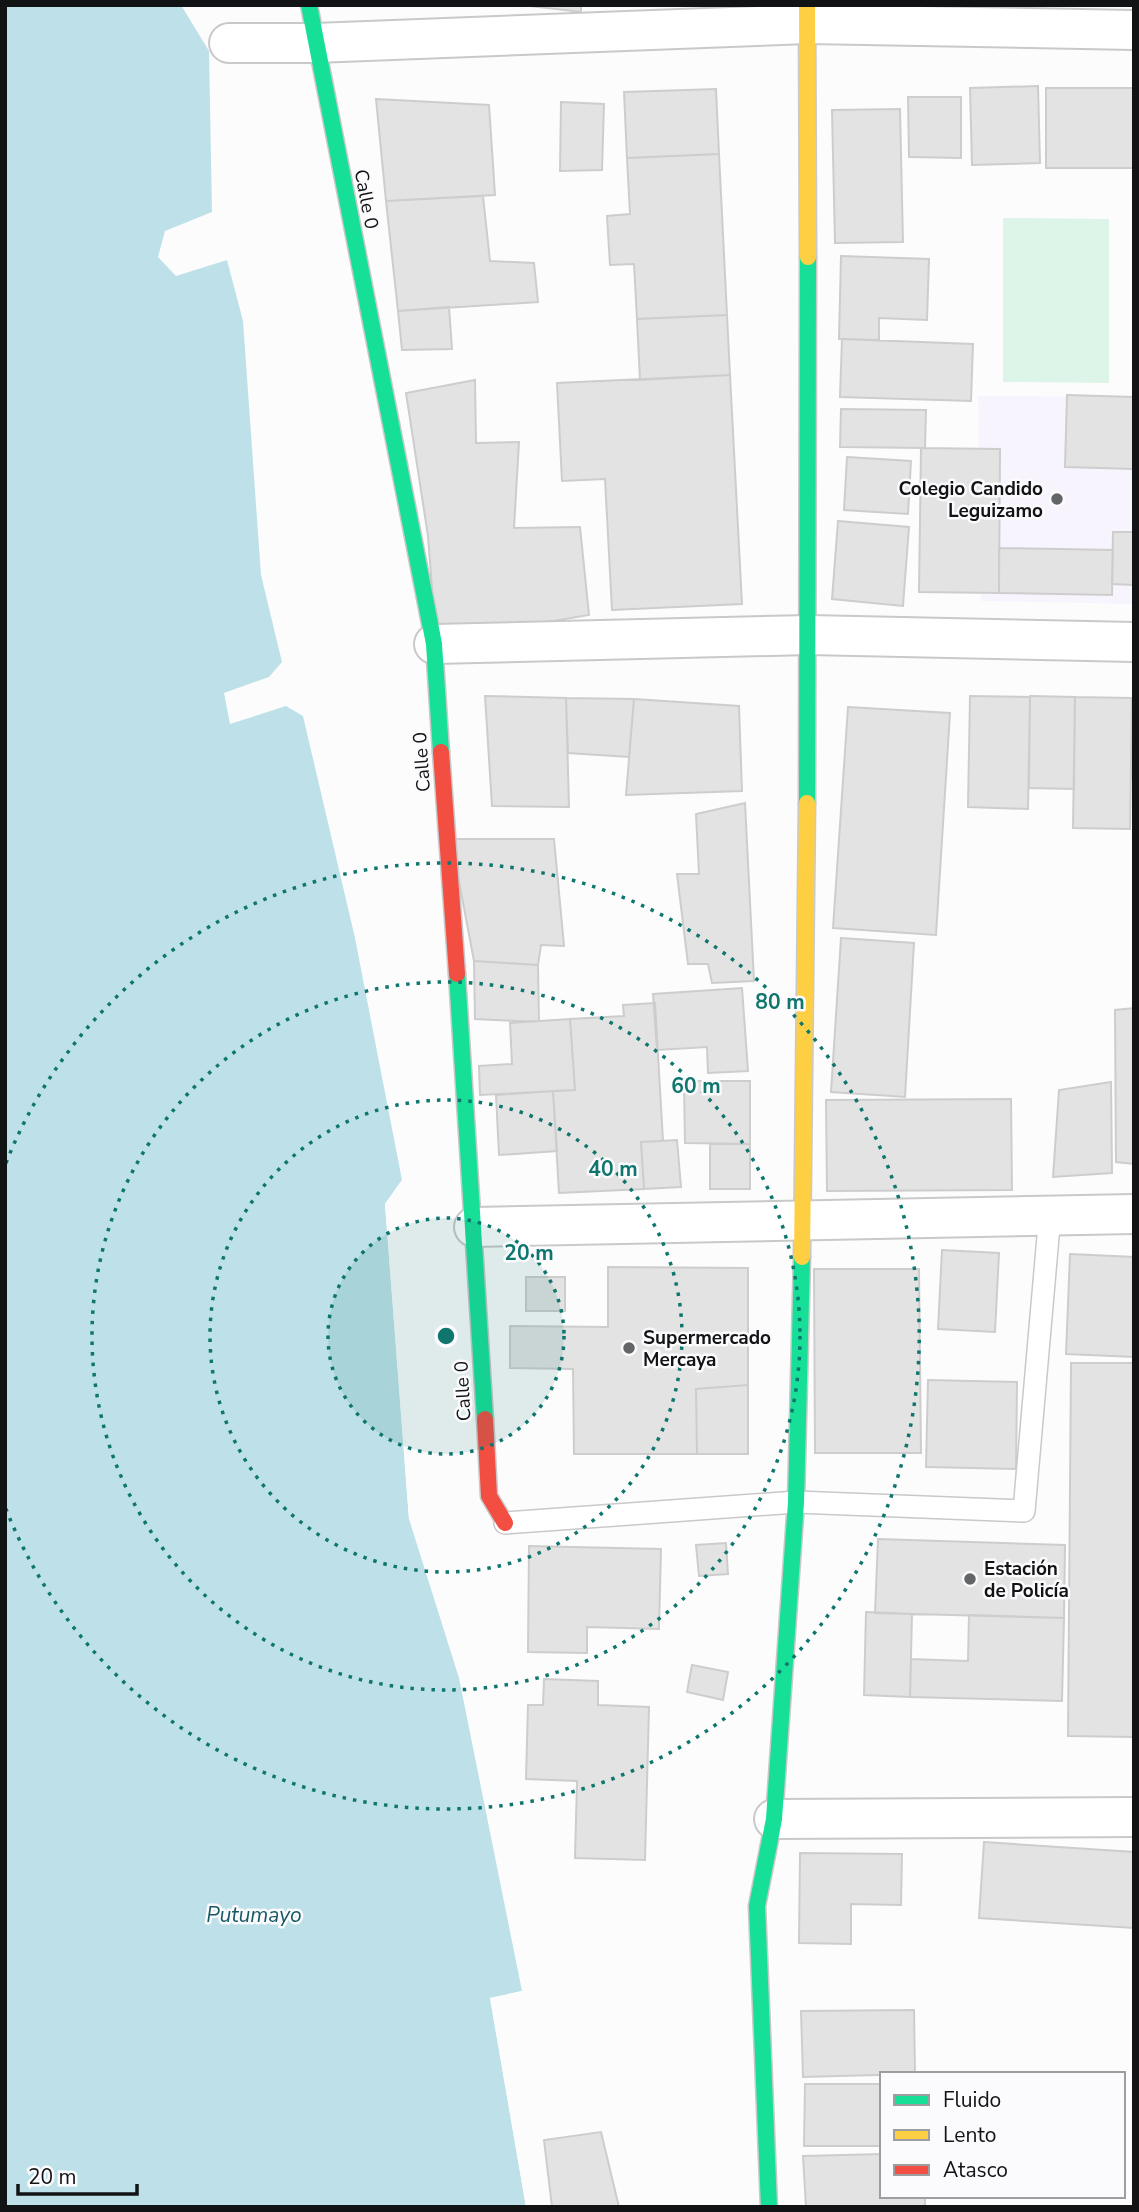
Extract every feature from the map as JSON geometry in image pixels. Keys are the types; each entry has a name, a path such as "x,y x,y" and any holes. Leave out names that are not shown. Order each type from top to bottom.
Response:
{"street":[{"name":"Calle 0","path":"309,5 434,644 474,1227 489,1496 505,1523"},
{"path":"769,2207 757,1906 774,1819 796,1502 803,1223 809,635 808,15"},
{"path":"229,43 315,43 808,15 1134,30"},
{"path":"434,644 809,635 1134,642"},
{"path":"474,1227 803,1223 1050,1214 1134,1214"},
{"path":"774,1819 1134,1817"}],"lane":[{"path":"505,1523 796,1502 1024,1511 1050,1214"}],"shaded area":[{"name":"Colegio Candido Leguizamo","path":"978,396 1134,397 1134,604 981,601"}],"green space":[{"path":"1003,218 1109,219 1109,383 1003,382"}],"water":[{"name":"Putumayo","path":"5,5 181,5 209,51 212,212 165,231 158,257 176,276 227,260 243,321 261,575 282,662 269,677 224,693 230,724 286,706 303,716 355,938 402,1180 385,1204 409,1519 459,1678 522,1991 490,1998 526,2207 5,2207"}],"pier":[{"path":"402,1180 405,1182 389,1205 413,1518 409,1519 385,1204"},
{"path":"522,1991 523,1995 494,2001 529,2207 526,2207 490,1998"}],"building":[{"path":"521,5 581,5 581,12"},
{"path":"904,5 958,5 958,7"},
{"path":"1003,5 1003,9 958,7"},
{"path":"1038,86 1040,163 972,165 970,88"},
{"path":"1046,88 1134,88 1134,168 1046,168"},
{"path":"716,89 719,154 627,158 624,92"},
{"path":"908,97 961,97 961,158 909,157"},
{"path":"376,99 489,105 495,195 386,201"},
{"path":"561,102 604,104 602,170 560,171"},
{"path":"900,109 903,242 835,243 832,110"},
{"path":"719,154 727,315 637,319 634,264 610,265 607,216 630,214 627,158"},
{"path":"483,196 490,261 534,263 538,302 398,311 386,201"},
{"path":"841,256 929,259 927,320 879,318 879,340 839,339"},
{"path":"449,307 452,349 402,350 398,311"},
{"path":"727,315 730,375 640,380 637,319"},
{"path":"842,339 973,344 971,401 840,397"},
{"path":"730,375 742,604 612,610 605,479 562,481 557,383"},
{"path":"475,380 476,443 519,442 514,528 580,527 589,615 436,641 428,536 406,393"},
{"path":"1067,395 1134,397 1134,469 1065,467"},
{"path":"841,409 926,410 925,448 840,447"},
{"path":"921,448 1000,449 999,593 919,592"},
{"path":"847,457 911,461 908,514 844,510"},
{"path":"838,521 909,527 903,606 832,599"},
{"path":"1113,532 1134,532 1134,585 1112,584"},
{"path":"999,548 1113,550 1112,595 999,593"},
{"path":"485,696 566,698 569,807 492,806"},
{"path":"970,696 1030,697 1028,809 968,807"},
{"path":"1030,696 1075,697 1074,789 1029,788"},
{"path":"1075,697 1132,698 1130,829 1073,828"},
{"path":"566,698 634,699 629,757 568,753"},
{"path":"634,699 739,706 742,791 626,795"},
{"path":"848,707 950,713 936,935 833,928"},
{"path":"1134,708 1134,779 1131,778"},
{"path":"745,803 754,981 712,983 708,964 688,964 677,874 699,874 696,814"},
{"path":"451,839 554,839 564,946 541,945 538,965 474,961"},
{"path":"841,938 914,943 905,1097 831,1092"},
{"path":"474,961 538,965 539,1022 475,1019"},
{"path":"742,988 748,1071 708,1073 707,1047 657,1050 653,994"},
{"path":"655,1003 663,1141 641,1142 644,1189 559,1193 553,1091 575,1090 570,1019 624,1016 623,1005"},
{"path":"1134,1008 1134,1164 1116,1162 1115,1010"},
{"path":"570,1019 575,1090 480,1095 479,1066 512,1064 510,1023"},
{"path":"684,1081 750,1081 750,1144 685,1143"},
{"path":"1111,1082 1112,1173 1053,1177 1059,1090"},
{"path":"553,1091 557,1151 499,1155 496,1095"},
{"path":"1011,1099 1012,1190 827,1191 826,1100"},
{"path":"677,1140 681,1187 644,1189 641,1142"},
{"path":"710,1144 750,1144 750,1189 710,1189"},
{"path":"942,1250 999,1253 995,1332 938,1329"},
{"path":"1070,1254 1134,1257 1134,1357 1066,1354"},
{"name":"Supermercado Mercaya","path":"608,1267 748,1268 748,1454 574,1454 573,1369 510,1368 510,1326 608,1327"},
{"path":"814,1269 919,1269 921,1453 815,1453"},
{"path":"526,1277 565,1277 565,1311 526,1311"},
{"path":"1071,1363 1134,1363 1134,1737 1068,1736"},
{"path":"928,1380 1017,1382 1016,1469 926,1467"},
{"path":"748,1385 748,1454 697,1454 696,1389"},
{"name":"Estación de Policía","path":"878,1539 1065,1545 1064,1618 875,1613"},
{"path":"726,1543 728,1574 699,1576 696,1545"},
{"path":"529,1546 661,1549 659,1629 587,1627 587,1653 528,1652"},
{"path":"866,1612 912,1614 910,1697 864,1695"},
{"path":"969,1615 1064,1618 1062,1701 910,1697 911,1659 968,1661"},
{"path":"692,1665 728,1672 723,1700 687,1692"},
{"path":"544,1679 598,1681 598,1705 649,1707 645,1860 575,1858 577,1781 526,1779 528,1705 543,1705"},
{"path":"984,1842 1134,1852 1134,1928 979,1918"},
{"path":"800,1853 902,1854 901,1905 851,1904 851,1944 799,1943"},
{"path":"914,2010 915,2072 803,2077 801,2011"},
{"path":"805,2084 880,2084 880,2146 804,2146"},
{"path":"601,2132 619,2207 552,2207 544,2140"},
{"path":"880,2154 880,2198 925,2198 925,2207 806,2207 803,2156"}],"traffic: fast":[{"path":"309,5 434,644 441,752"},
{"path":"807,803 808,257"},
{"path":"457,974 485,1419"},
{"path":"769,2207 757,1906 774,1819 796,1502 802,1257"}],"traffic: slow":[{"path":"807,5 808,257"},
{"path":"802,1257 807,803"}],"traffic: jam":[{"path":"441,752 457,974"},
{"path":"485,1419 489,1496 505,1523"}],"place":[{"name":"Colegio Candido Leguizamo","path":"1057,499"},
{"name":"Supermercado Mercaya","path":"629,1348"},
{"name":"Estación de Policía","path":"970,1579"}]}
